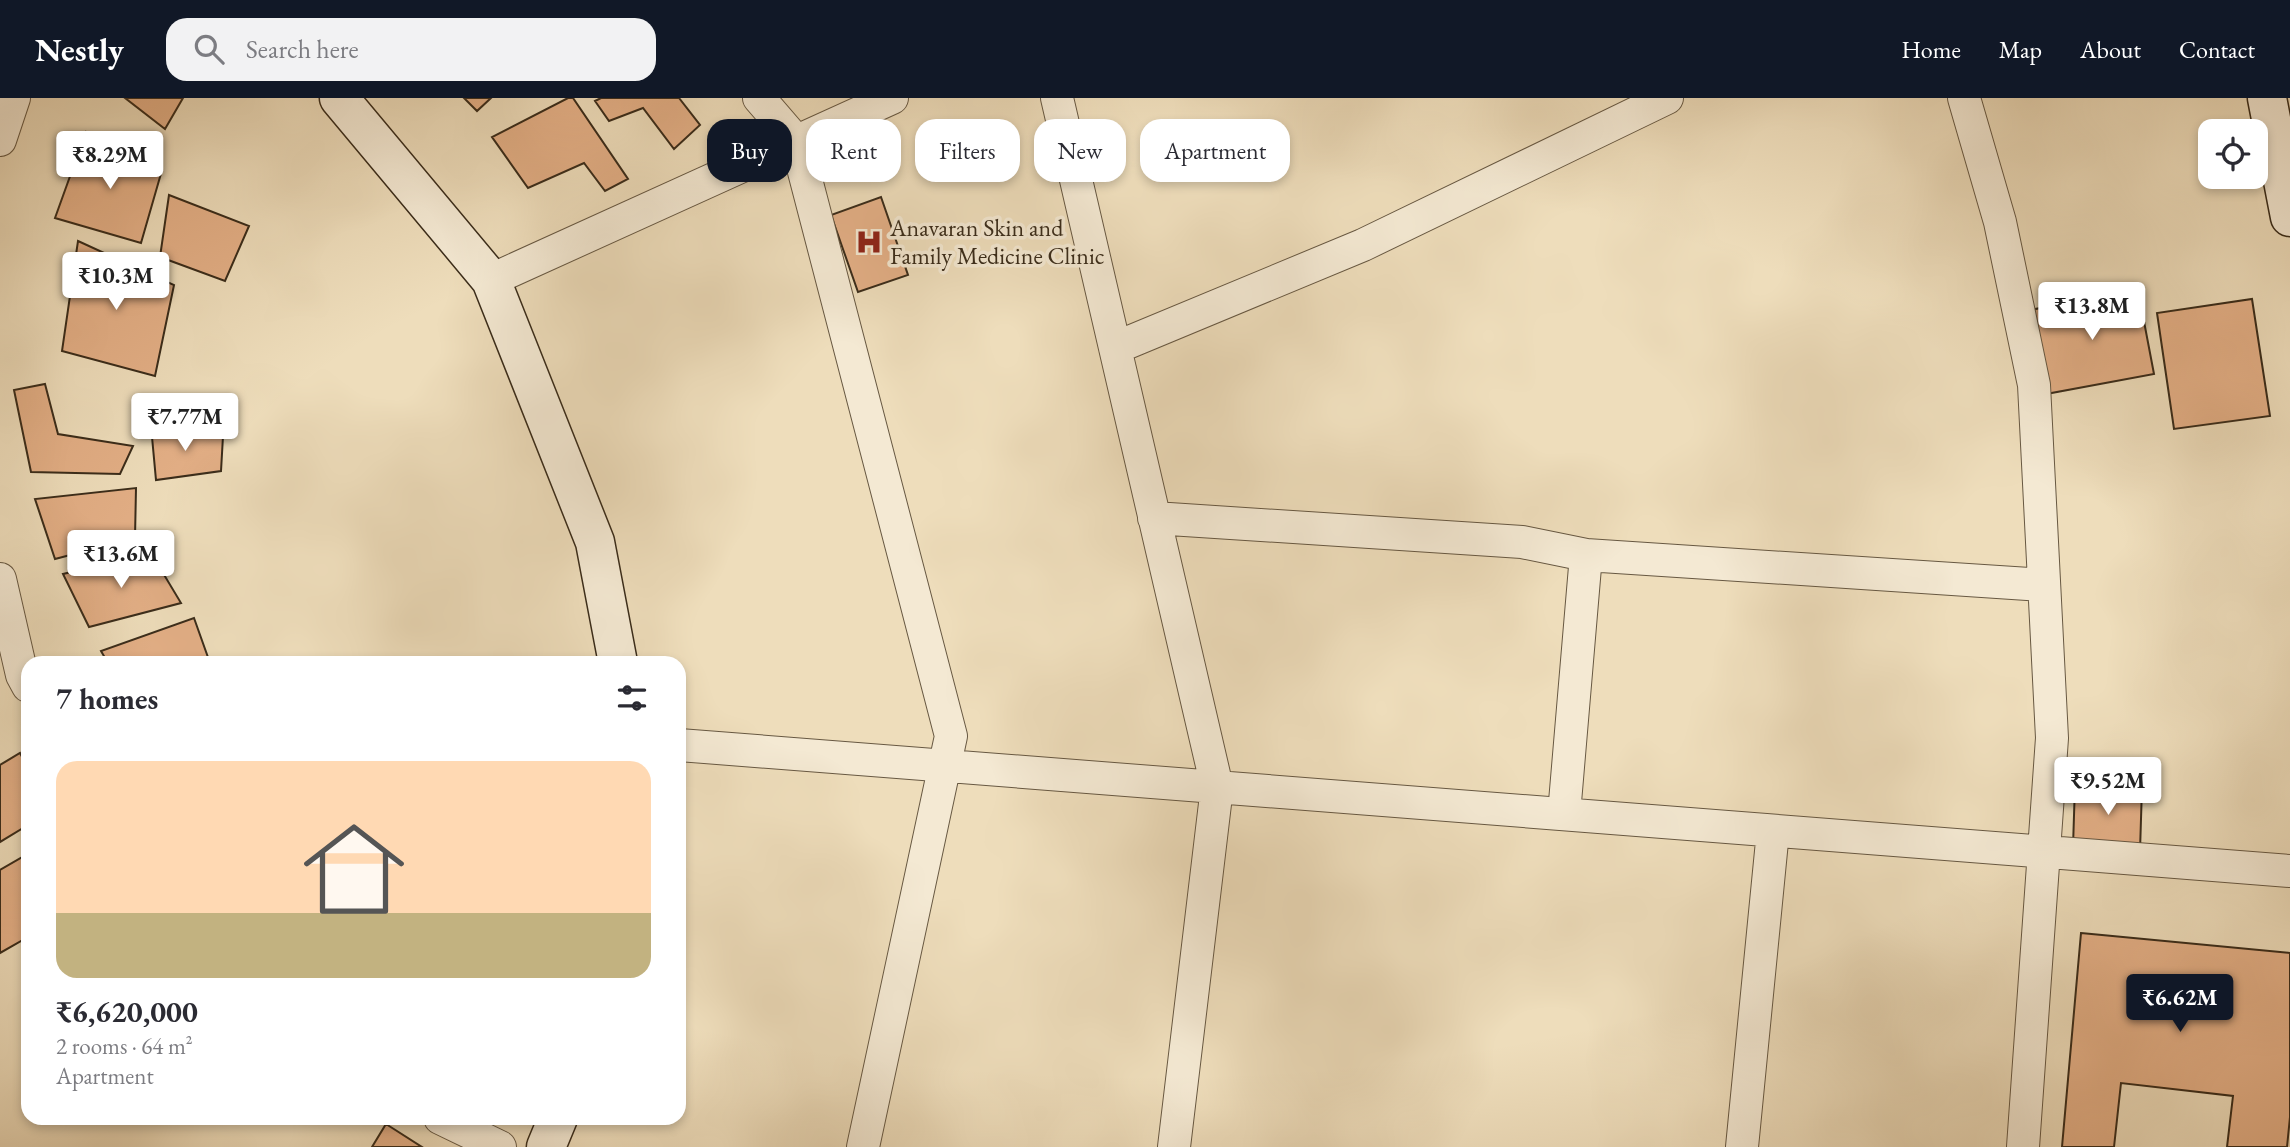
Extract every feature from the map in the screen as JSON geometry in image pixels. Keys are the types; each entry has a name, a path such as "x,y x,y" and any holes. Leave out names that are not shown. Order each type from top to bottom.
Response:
{"street":[{"path":"0,140 14,98"},
{"path":"339,98 491,280 595,542 617,656"},
{"path":"759,98 796,141 951,736 863,1147"},
{"path":"491,280 892,98"},
{"path":"1057,98 1217,787 1174,1147"},
{"path":"1115,348 1363,245 1667,98"},
{"path":"1964,98 2000,222 2034,385 2052,738 2023,1147"},
{"path":"2267,98 2290,217"},
{"path":"1154,518 1522,542 1586,555 2044,585"},
{"path":"1564,814 1586,555"},
{"path":"0,579 21,671"},
{"path":"686,746 2290,871"},
{"path":"1742,1147 1773,831"},
{"path":"454,1125 500,1147"},
{"path":"546,1147 555,1125"}],"building":[{"path":"125,98 183,98 165,129"},
{"path":"464,98 491,98 477,111"},
{"path":"568,98 573,98 628,179 605,191 584,163 528,188 492,137"},
{"path":"601,98 679,98 700,125 674,149 643,108 609,121 595,101"},
{"path":"86,132 162,170 141,243 55,218"},
{"path":"169,195 249,226 225,281 160,257"},
{"path":"881,197 908,275 858,292 831,215"},
{"path":"78,241 174,285 155,376 62,351"},
{"path":"2138,290 2154,374 2046,394 2030,310"},
{"path":"2252,299 2270,416 2174,429 2157,313"},
{"path":"45,384 58,434 133,446 120,474 31,472 14,390"},
{"path":"151,426 223,436 221,471 156,480"},
{"path":"136,488 135,538 55,559 35,499"},
{"path":"151,553 181,603 89,627 63,574"},
{"path":"194,618 208,656 104,656 101,651"},
{"path":"20,753 21,829 0,842 0,765"},
{"path":"2075,784 2142,787 2140,851 2073,847"},
{"path":"21,858 21,941 0,953 0,870"},
{"path":"2081,933 2290,953 2290,1117 2287,1147 2227,1147 2233,1096 2121,1083 2114,1147 2062,1147"},
{"path":"388,1125 422,1147 372,1147"}],"place":[{"name":"Anavaran Skin and Family Medicine Clinic","path":"869,242"}]}
